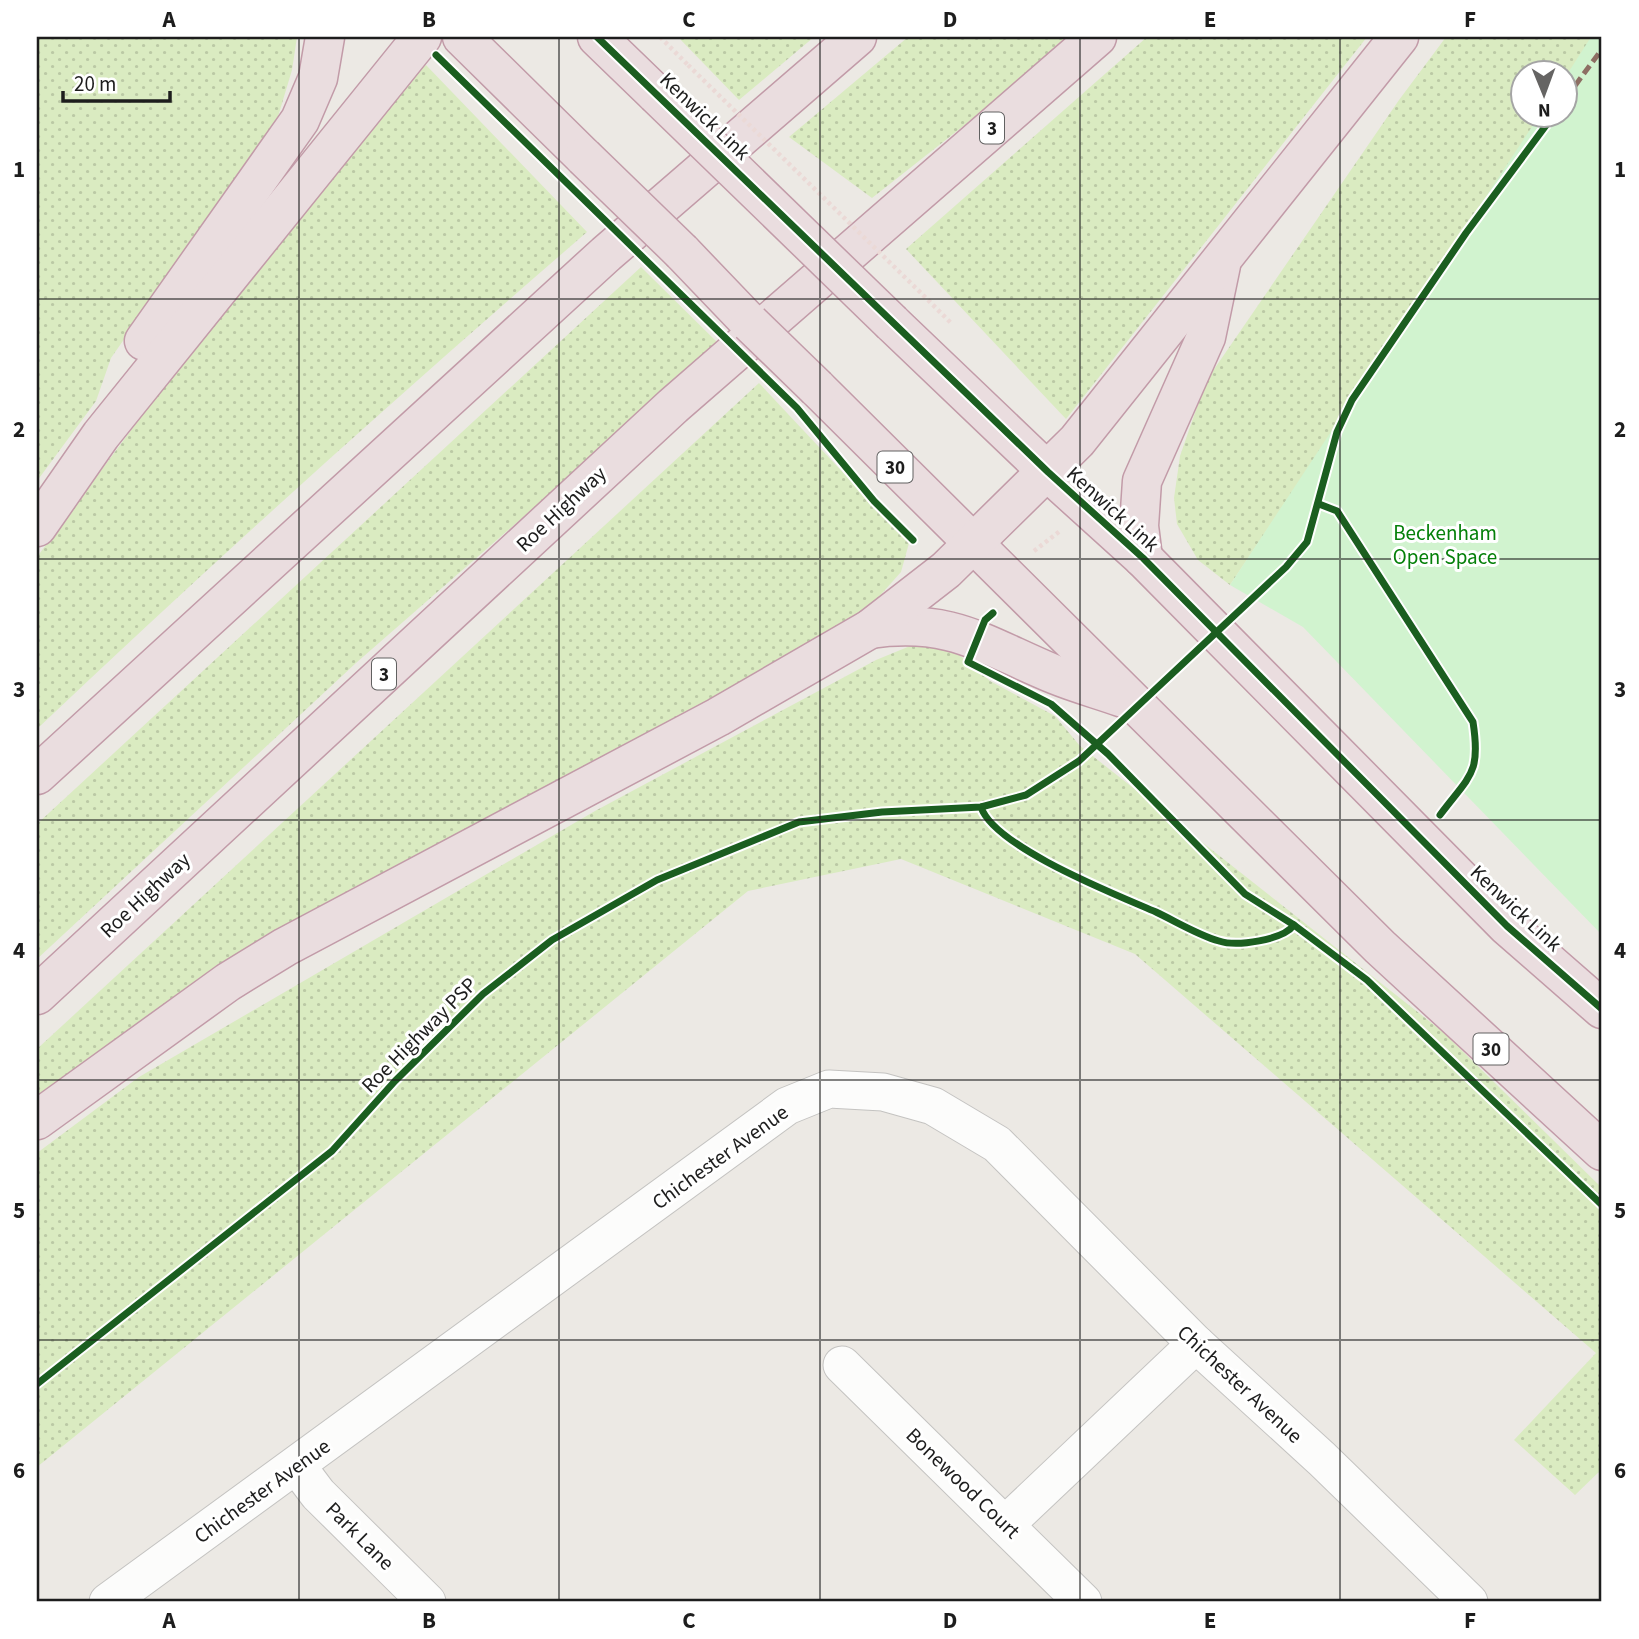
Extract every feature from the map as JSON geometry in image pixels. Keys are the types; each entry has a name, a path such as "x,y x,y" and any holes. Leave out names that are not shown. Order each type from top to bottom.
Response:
{"highway":[{"path":"101,435 133,357 300,120 318,78 325,37"},
{"path":"37,527 101,435 422,37"},
{"name":"30","path":"462,37 1380,947 1602,1151"},
{"name":"Kenwick Link","path":"597,37 891,323 1143,558 1507,926 1602,1009"},
{"path":"37,775 606,254 857,37"},
{"name":"Roe Highway","path":"37,995 673,406 1097,37"},
{"path":"37,1120 228,982 285,947 718,717 870,629 973,545 1086,431 1399,37"},
{"path":"1143,558 1139,526 1142,481 1206,337 1223,257"},
{"path":"870,629 905,624 944,628 1058,676 1129,699"}],"street":[{"name":"Chichester Avenue","path":"108,1602 787,1106 829,1089 883,1092 933,1106 997,1144 1196,1345 1322,1459 1469,1602"},
{"path":"1005,1525 1196,1345"},
{"name":"Bonewood Court","path":"842,1365 1083,1602"},
{"name":"Park Lane","path":"297,1466 318,1494 426,1602"}],"path":[{"path":"660,37 923,295"},
{"path":"1026,557 1067,526"}],"green space":[{"path":"37,37 297,37 292,70 277,120 111,358 96,401 37,481"},
{"path":"678,37 814,37 739,100"},
{"path":"908,37 1066,37 976,116 872,198 789,137"},
{"path":"1147,37 1367,37 1066,419 906,249"},
{"path":"1446,37 1596,37 1580,61 1510,60 1510,130 1534,130 1230,585 1198,560 1177,524 1174,498 1180,456 1206,381 1399,100"},
{"name":"Beckenham Open Space","path":"1591,37 1602,37 1602,935 1303,627 1230,585 1530,130 1580,130 1580,60 1576,60"},
{"path":"426,65 587,232 309,477 37,729 37,557 292,213 386,99"},
{"path":"641,267 720,345 356,663 37,959 37,824"},
{"path":"759,383 909,543 901,572 868,609 37,1103 37,1049"},
{"path":"915,644 950,647 990,681 1055,716 1080,746 1443,1032 1602,1188 1602,1469 1575,1495 1514,1440 1596,1353 1135,954 901,859 748,891 37,1467 37,1153 139,1077 595,811 876,660"}],"marked path":[{"path":"1580,79 1602,49"}],"cycle path":[{"path":"597,37 1048,472 1143,558 1507,926 1602,1009"},
{"path":"436,55 797,408 874,501 913,540"},
{"name":"Roe Highway PSP","path":"37,1384 332,1151 395,1081 483,994 552,940 657,880 799,822 882,812 981,807 1026,795 1079,761 1286,567 1307,542 1337,432 1352,400 1466,233 1543,130"},
{"path":"1319,504 1337,511 1473,722 1475,753 1471,773 1440,815"},
{"path":"993,613 985,620 968,662 1051,704 1108,754 1245,894 1294,925 1367,980 1602,1205"},
{"path":"981,807 991,822 1008,838 1032,853 1087,882 1195,932 1227,943 1237,943 1280,935 1294,925"}]}
